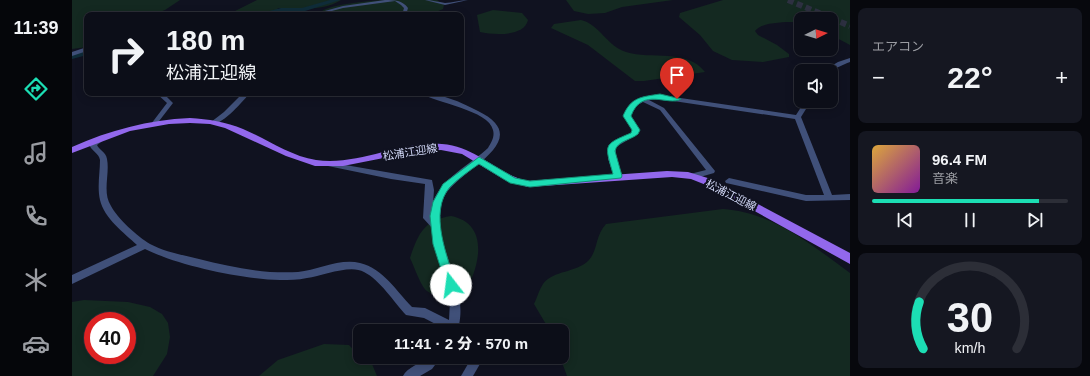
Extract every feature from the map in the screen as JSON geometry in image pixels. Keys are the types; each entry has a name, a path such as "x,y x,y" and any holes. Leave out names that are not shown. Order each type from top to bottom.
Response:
{"main road":[{"name":"松浦江迎線","path":"72,150 103,137 154,124 176,121 213,123 228,126 293,156 327,164 357,161 422,149 443,147 466,152 513,180 530,184 618,176 675,174 693,176 720,188 850,259"}],"street":[{"path":"324,12 343,7 395,0 403,4 406,8 405,12"},
{"path":"427,0 445,4 466,0"},
{"path":"72,54 84,50"},
{"path":"838,64 850,60"},
{"path":"154,124 170,103 162,96"},
{"path":"213,123 221,119 244,96"},
{"path":"432,96 483,115 495,125 497,132 497,141 479,160 446,186 438,202 435,216 438,244 456,307 456,324"},
{"path":"618,176 612,159 612,146 634,134 636,130 627,116 628,109 642,99 660,97 798,116"},
{"path":"642,99 662,109 711,171 693,176"},
{"path":"798,116 803,108"},
{"path":"798,116 829,198"},
{"path":"103,137 93,144 94,148 103,156 104,160 103,190 106,206 124,227 145,245 201,263 233,270 278,276 310,274 333,268 367,269 410,312 425,313 446,324"},
{"path":"327,164 391,177 429,182 430,188 427,205 427,218 436,228"},
{"path":"720,188 730,184 729,181 806,198 850,197"},
{"path":"72,280 145,245"},
{"path":"409,376 429,364"},
{"path":"467,376 474,364"}],"green space":[{"path":"72,0 180,0 160,12 84,12 84,47 72,49"},
{"path":"257,0 341,0 318,8 278,8 276,12 233,12"},
{"path":"383,0 437,0 444,5 443,9 436,12 322,12 338,5"},
{"path":"566,0 673,0 622,7 605,13 588,14 574,11"},
{"path":"723,0 850,0 850,45 838,39 838,12 794,12 794,22 764,25 755,31 758,35 777,45 789,54 789,57 763,62 732,60 713,51 700,35 679,17 680,13"},
{"path":"493,10 522,13 528,20 525,26 521,29 508,34 480,32 477,15"},
{"path":"581,20 593,26 614,45 626,52 679,57 689,60 705,72 635,81 588,45 551,28 554,24"},
{"path":"723,209 741,211 758,216 775,223 806,241 850,273 850,376 567,376 563,364 569,364 569,324 546,324 534,304 540,289 547,279 578,267 589,260 594,252 600,233 606,224"},
{"path":"451,216 461,219 469,224 474,231 477,239 478,256 473,275 467,289 464,293 448,297 436,295 425,289 410,258 419,235 423,230 434,221"},
{"path":"84,300 128,302 150,307 162,314 168,323 170,337 167,354 153,376 72,376 72,302"},
{"path":"324,344 349,345 353,349 353,364 372,364 377,376 259,376 278,360"}],"waterway":[{"path":"271,12 281,10 302,10 337,0"},
{"path":"72,57 84,53"}],"tunnel":[{"path":"788,0 850,26"}],"route":[{"path":"451,285 438,244 435,216 438,202 446,186 458,175 479,160 513,180 521,183 540,184 618,176 610,151 612,146 634,134 636,130 627,116 628,109 642,99 660,97 677,99"}]}
